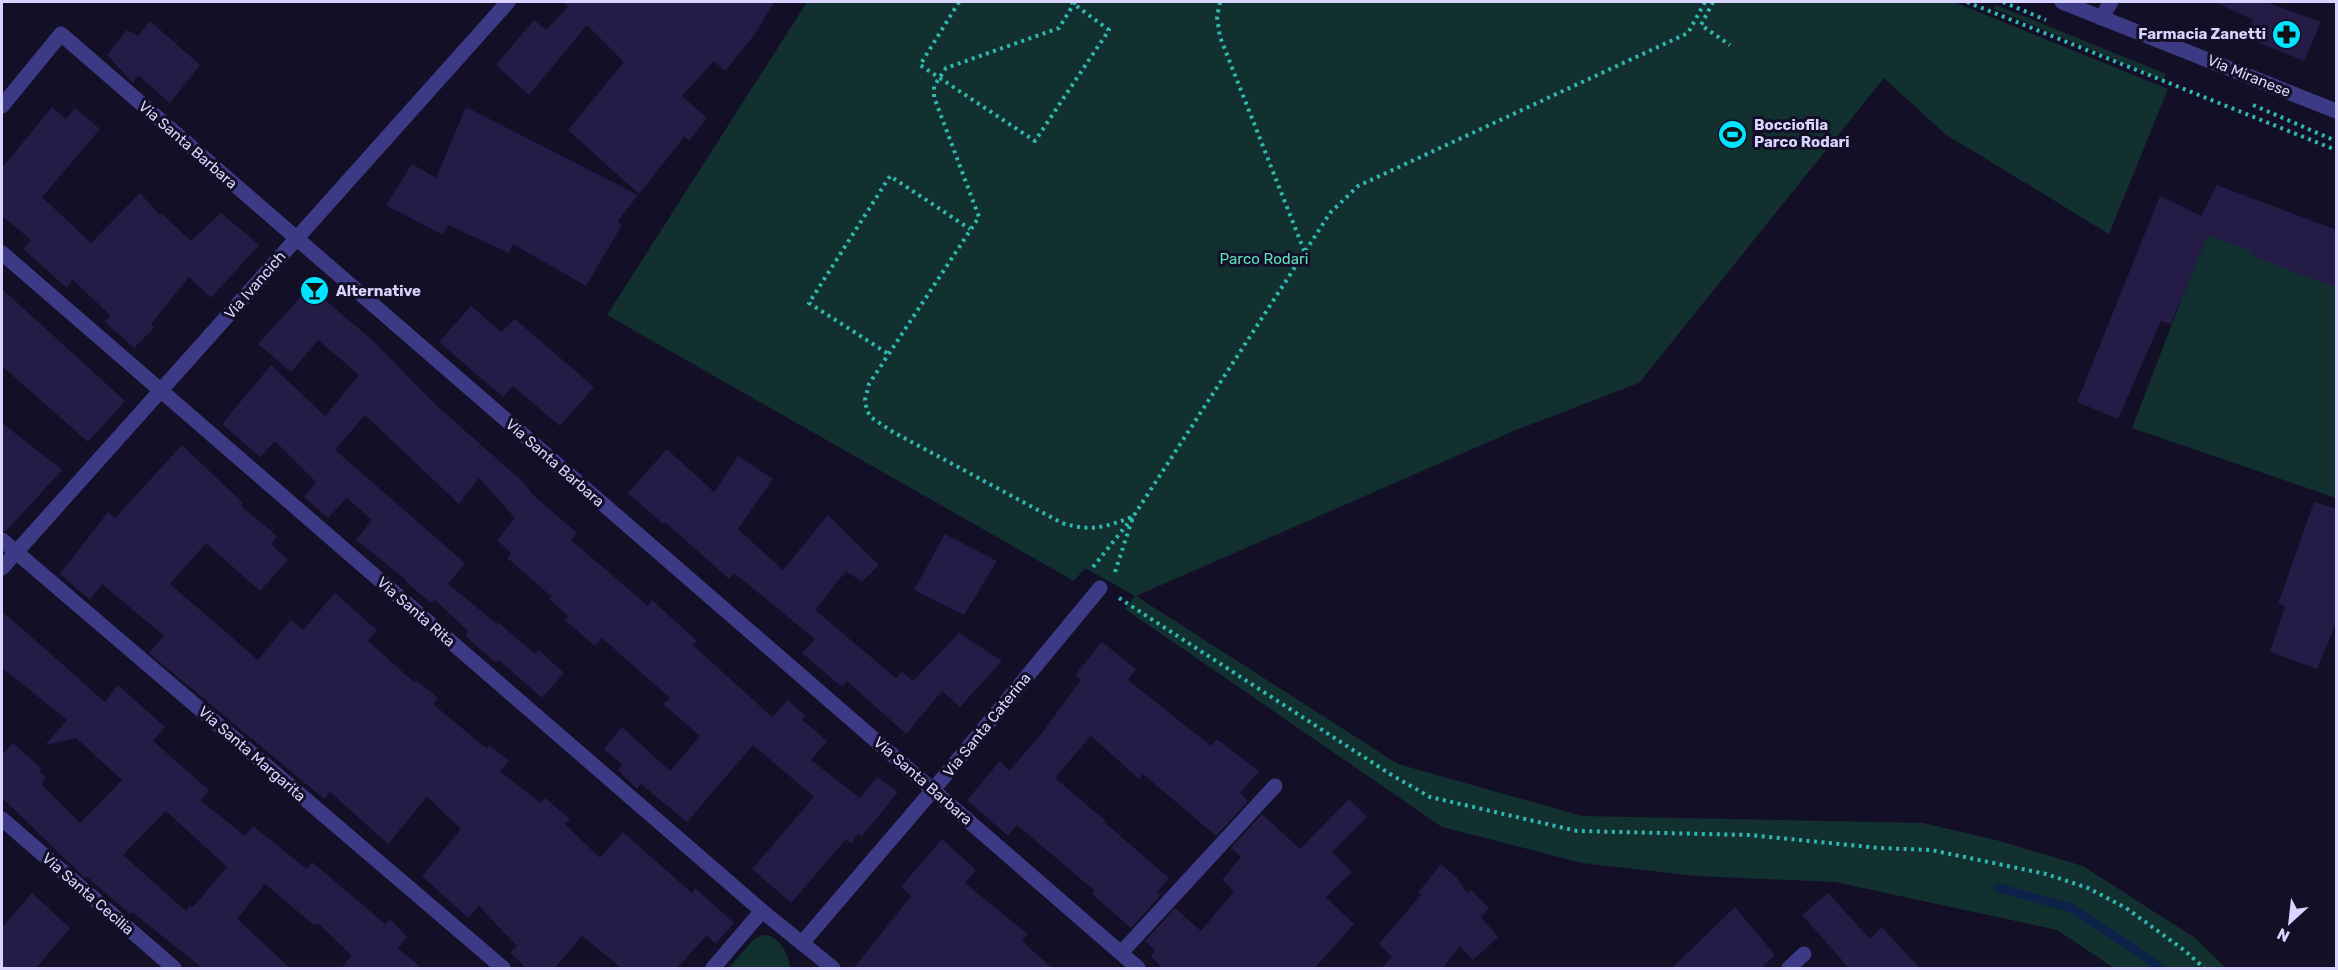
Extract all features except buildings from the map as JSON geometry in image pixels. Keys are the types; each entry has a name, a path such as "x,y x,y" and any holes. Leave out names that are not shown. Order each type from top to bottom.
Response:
{"street":[{"name":"Via Ivancich","path":"2,568 508,2"},
{"name":"Via Miranese","path":"2062,2 2337,111"},
{"path":"2101,18 2111,2"},
{"name":"Via Santa Barbara","path":"2,106 61,34 1138,969"},
{"name":"Via Santa Rita","path":"2,254 762,911 832,968"},
{"name":"Via Santa Margarita","path":"2,540 503,969"},
{"name":"Via Santa Caterina","path":"802,943 1107,588"},
{"path":"1120,953 1275,786"},
{"name":"Via Santa Cecilia","path":"2,819 174,969"},
{"path":"713,969 762,911"},
{"path":"1789,969 1804,954"}],"path":[{"path":"959,2 920,65 940,78 1035,141 1110,30 1073,2 1059,28 947,68 940,78 933,89 934,97 980,217 869,384 865,400 867,411 877,423 1062,523 1090,529 1132,517"},
{"path":"1220,2 1216,17 1220,37 1305,253"},
{"path":"1090,571 1132,517 1330,213 1358,186 1688,33 1705,2"},
{"path":"1713,2 1701,25 1730,45"},
{"path":"1967,2 2337,150"},
{"path":"887,354 809,303 890,176 970,229"},
{"path":"1132,517 1107,588 1389,774 1430,797 1577,831 1749,835 1880,848 1931,850 2046,874 2088,888 2126,908 2184,950 2204,969"}],"green space":[{"name":"Parco Rodari","path":"807,2 1954,2 2168,89 2109,234 1945,134 1884,78 1639,383 1516,430 1136,596 1398,764 1582,816 1923,823 2000,841 2083,866 2195,938 2226,968 2114,968 2057,930 1835,882 1696,876 1582,863 1442,827 1125,609 1135,596 1085,568 1074,581 607,315"},
{"path":"1996,5 2166,74 2163,80 1994,9"},
{"path":"2209,228 2336,276 2336,498 2132,428"},
{"path":"763,935 774,938 782,946 788,957 790,968 729,968 754,939"}],"waterway":[{"path":"1998,888 2069,907 2160,968"}],"place":[{"name":"Farmacia Zanetti","path":"2287,34"},
{"name":"Bocciofila Parco Rodari","path":"1733,134"},
{"name":"Alternative","path":"315,291"}]}
